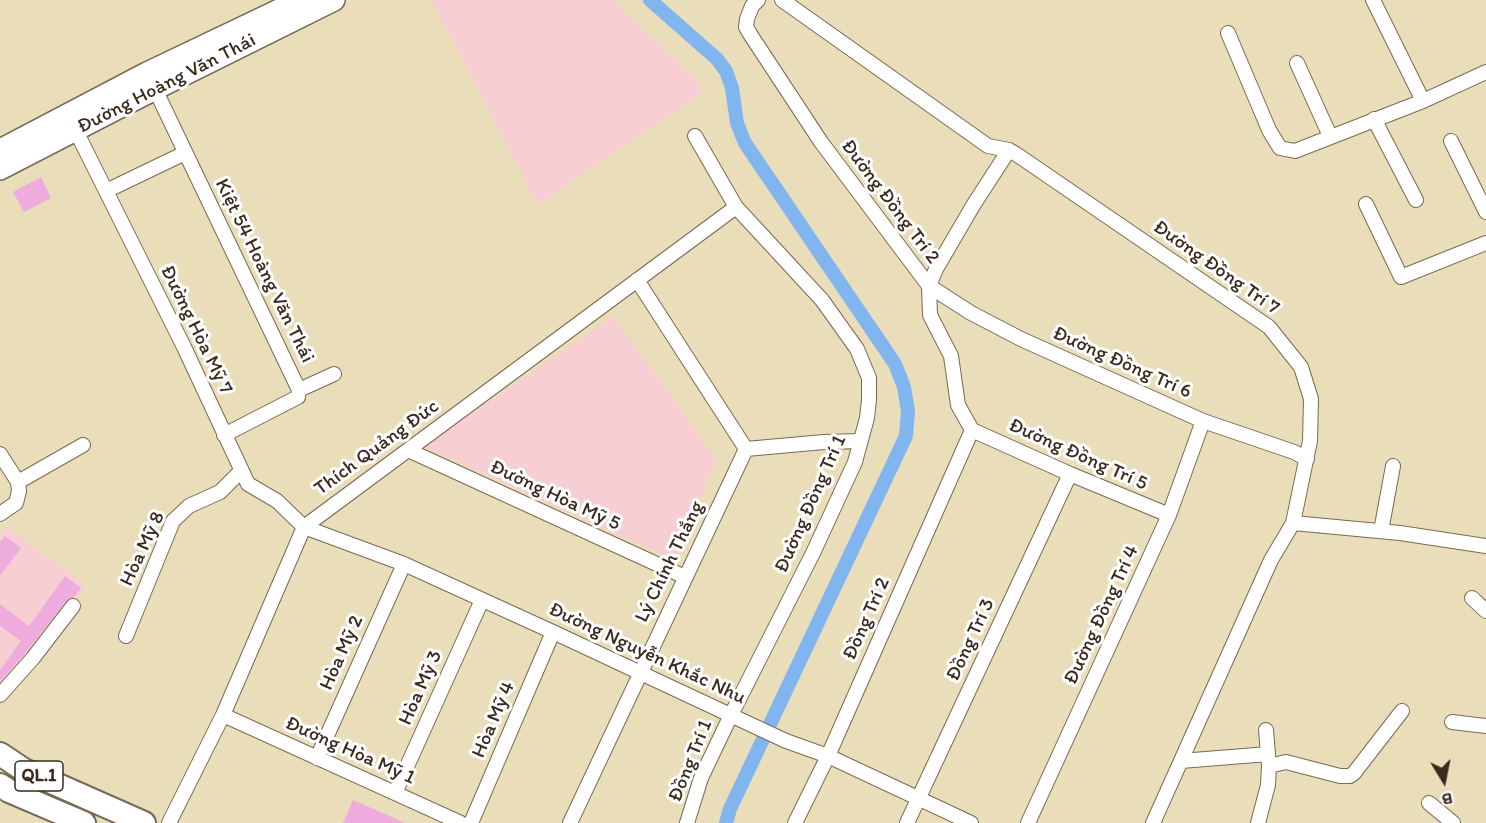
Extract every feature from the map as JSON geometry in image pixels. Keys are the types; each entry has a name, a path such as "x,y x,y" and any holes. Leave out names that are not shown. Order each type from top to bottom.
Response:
{"highway":[{"name":"QL.1","path":"0,754 24,770 144,823"},
{"name":"QL.1","path":"0,785 84,823"}],"main road":[{"name":"Đường Hoàng Văn Thái","path":"0,150 147,73 300,0"},
{"name":"Đường Hoàng Văn Thái","path":"0,169 334,0"}],"street":[{"name":"Đường Đồng Trí 2","path":"758,0 749,11 746,27 821,142 929,286 930,315 951,356 958,405 972,430"},
{"name":"Đường Đồng Trí 7","path":"782,0 988,146 1009,150 1269,327 1301,367 1311,399 1307,459 1293,523 1271,560 1154,823"},
{"path":"1373,0 1423,101"},
{"path":"1228,33 1269,130 1280,148 1295,151 1423,101 1486,72"},
{"path":"1297,63 1330,136"},
{"name":"Kiệt 54 Hoàng Văn Thái","path":"155,89 299,390 298,397 224,435"},
{"path":"1374,119 1416,200"},
{"name":"Đường Hòa Mỹ 7","path":"76,131 184,347 248,484 277,501 303,527"},
{"name":"Đường Đồng Trí 1","path":"695,136 736,207 822,300 857,349 869,378 869,400 855,462 737,718"},
{"path":"1451,141 1486,212"},
{"path":"929,286 936,269 974,204 1009,150"},
{"path":"106,191 185,153"},
{"path":"1366,204 1401,277 1486,243"},
{"name":"Thích Quảng Đức","path":"303,527 736,207"},
{"path":"637,280 746,449 860,441"},
{"name":"Đường Đồng Trí 6","path":"929,286 971,313 1021,339 1203,421 1307,459"},
{"path":"299,390 334,374"},
{"name":"Đường Đồng Trí 4","path":"1028,823 1169,515 1203,421"},
{"name":"Đường Đồng Trí 5","path":"972,430 1169,515"},
{"name":"Đồng Trí 2","path":"795,823 828,756 972,430"},
{"path":"18,482 83,445"},
{"name":"Lý Chính Thắng","path":"570,823 746,449"},
{"name":"Đường Hòa Mỹ 5","path":"408,450 685,577"},
{"path":"0,454 18,482 19,491 16,503 0,514"},
{"path":"1381,531 1393,466"},
{"name":"Hòa Mỹ 8","path":"126,636 173,521 189,506 220,492 241,471"},
{"name":"Đồng Trí 3","path":"907,823 1070,474"},
{"path":"1293,523 1381,531 1486,546"},
{"path":"169,823 223,715 303,527"},
{"name":"Đường Nguyễn Khắc Nhu","path":"303,527 404,564 786,741 828,756 971,823"},
{"name":"Hòa Mỹ 2","path":"317,758 404,564"},
{"path":"1472,598 1486,611"},
{"name":"Hòa Mỹ 3","path":"394,793 482,600"},
{"path":"0,695 33,658 73,606"},
{"name":"Hòa Mỹ 4","path":"471,823 553,632"},
{"path":"1181,761 1268,760 1286,762 1346,777 1354,773 1402,711"},
{"name":"Đường Hòa Mỹ 1","path":"223,715 461,823"},
{"name":"Đồng Trí 1","path":"687,823 701,778 737,718"},
{"path":"1452,723 1486,726"},
{"path":"1258,823 1268,785 1266,730"},
{"path":"1429,803 1453,823"}],"shaded area":[{"path":"431,0 612,0 692,75 703,92 538,205"},
{"path":"613,316 716,458 675,560 424,447"},
{"path":"6,527 86,585 0,703 0,536"}],"building":[{"path":"41,177 51,198 24,212 13,192"},
{"path":"5,536 21,548 0,576 0,542"},
{"path":"65,576 81,588 74,597 66,601 0,681 0,670 21,641 0,626 0,604 29,626"},
{"path":"353,800 405,823 343,823"}],"waterway":[{"path":"650,0 717,59 726,71 732,88 737,123 745,143 895,364 904,387 908,411 906,436 730,809 726,823"}]}
